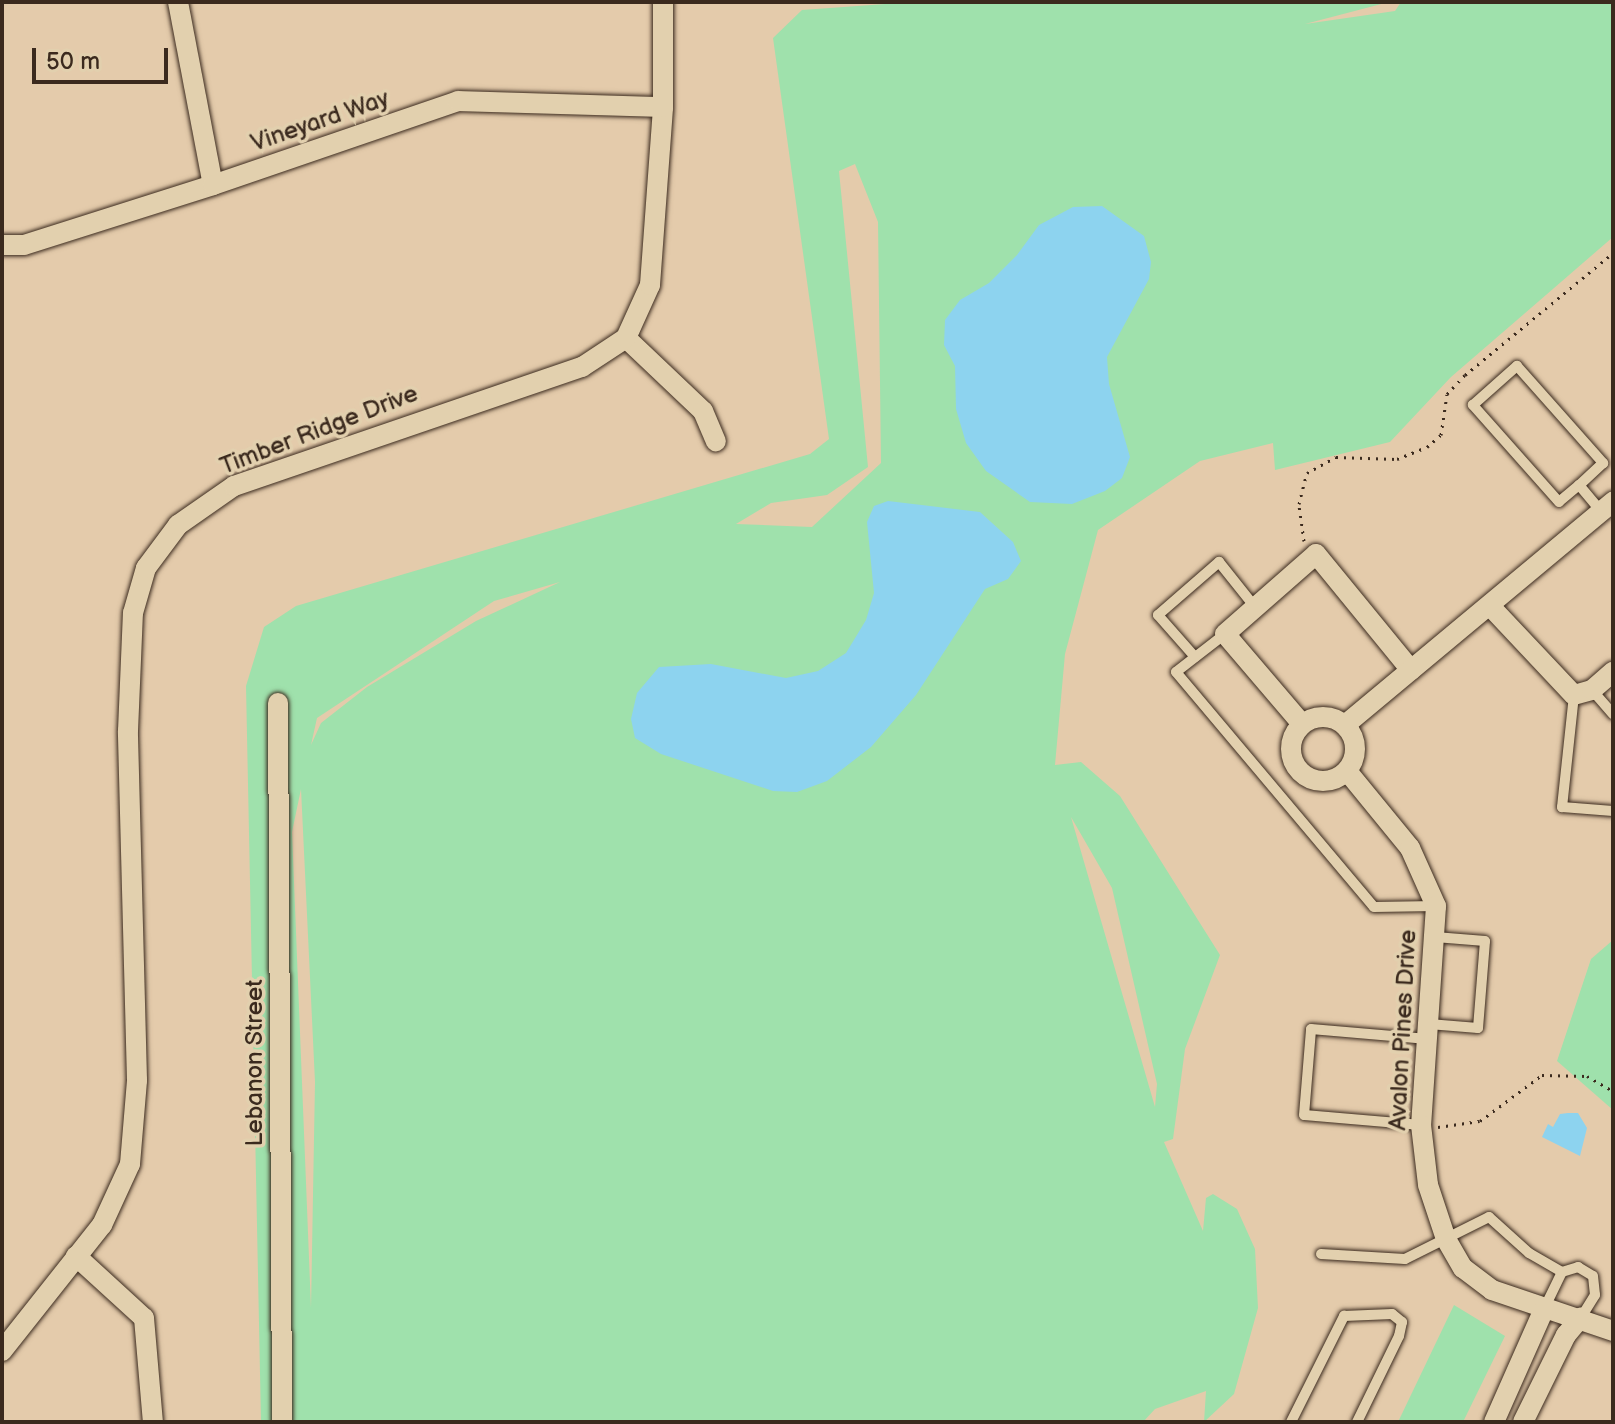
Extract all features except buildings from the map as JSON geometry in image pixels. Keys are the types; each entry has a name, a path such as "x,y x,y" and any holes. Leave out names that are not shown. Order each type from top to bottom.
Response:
{"street":[{"path":"178,2 213,185"},
{"path":"663,2 663,107 650,285 626,338 703,411 716,441"},
{"name":"Vineyard Way","path":"2,245 24,245 213,185 458,101 663,107"},
{"name":"Timber Ridge Drive","path":"2,1351 102,1225 130,1164 137,1080 128,731 133,613 146,568 178,525 234,486 379,432 582,367 626,338"},
{"path":"1345,725 1608,507"},
{"path":"1302,724 1225,634 1316,554 1411,670"},
{"path":"1490,606 1583,693 1613,672"},
{"name":"Lebanon Street","path":"278,703 282,1422"},
{"path":"1328,717 1345,725 1355,753 1347,771 1329,781 1300,771 1291,752 1302,724 1328,717"},
{"name":"Avalon Pines Drive","path":"1347,771 1410,848 1436,906 1428,1032 1428,1185 1446,1239 1463,1268 1492,1290 1544,1309 1581,1317 1613,1331"},
{"path":"76,1256 144,1318 153,1422"},
{"path":"1494,1422 1544,1309"},
{"path":"1523,1422 1566,1335 1581,1317"}],"lane":[{"path":"1517,366 1603,463 1579,485 1559,502 1473,405 1517,366"},
{"path":"1579,485 1608,507"},
{"path":"1195,657 1158,615 1219,562 1255,607"},
{"path":"1225,634 1176,672 1374,907 1436,906"},
{"path":"1613,714 1583,693 1562,807 1613,811"},
{"path":"1428,1126 1304,1115 1311,1029 1428,1032 1478,1028 1485,941 1435,937"},
{"path":"1321,1254 1405,1259 1489,1217 1529,1253 1562,1272"},
{"path":"1544,1309 1562,1272 1578,1267 1593,1276 1595,1295 1581,1317"},
{"path":"1291,1422 1344,1316 1392,1314 1402,1322 1399,1336 1357,1422"}],"path":[{"path":"1312,558 1304,545 1299,504 1300,484 1307,473 1336,457 1397,459 1427,447 1441,435 1447,394 1613,253"},
{"path":"1428,1126 1480,1121 1542,1075 1587,1076 1613,1091"}],"green space":[{"path":"913,2 1389,2 1305,24 1395,11 1401,2 1613,2 1613,237 1451,377 1390,442 1275,470 1273,443 1200,461 1098,530 1065,654 1055,765 1081,762 1120,796 1220,955 1185,1049 1173,1139 1164,1142 1203,1231 1206,1198 1213,1194 1237,1209 1255,1249 1258,1308 1234,1394 1204,1422 1206,1391 1155,1409 1143,1422 261,1422 246,686 264,627 296,606 810,454 829,439 773,38 802,10","holes":["855,164 878,222 881,463 812,527 736,524 771,503 827,495 868,467 839,171","560,582 476,621 367,687 321,723 311,745 317,718 494,601","301,789 315,1082 311,1308 292,832","1071,817 1112,888 1157,1084 1155,1107"]},
{"path":"1613,940 1613,1110 1557,1061 1591,959"},
{"path":"1454,1305 1505,1336 1463,1422 1398,1422"}],"water":[{"path":"1102,206 1144,236 1151,262 1149,279 1107,357 1109,384 1130,457 1122,478 1105,491 1072,504 1030,502 986,471 966,443 956,409 955,366 944,345 945,320 960,300 989,283 1017,255 1039,225 1073,207"},
{"path":"888,501 980,512 1013,542 1021,561 1008,579 985,589 916,695 871,747 827,781 797,792 773,791 661,754 635,738 631,719 637,693 659,667 711,664 786,678 818,671 846,653 866,620 874,593 867,522 874,506"},
{"path":"1578,1113 1587,1128 1580,1156 1542,1137 1548,1124 1553,1127 1560,1114"}]}
